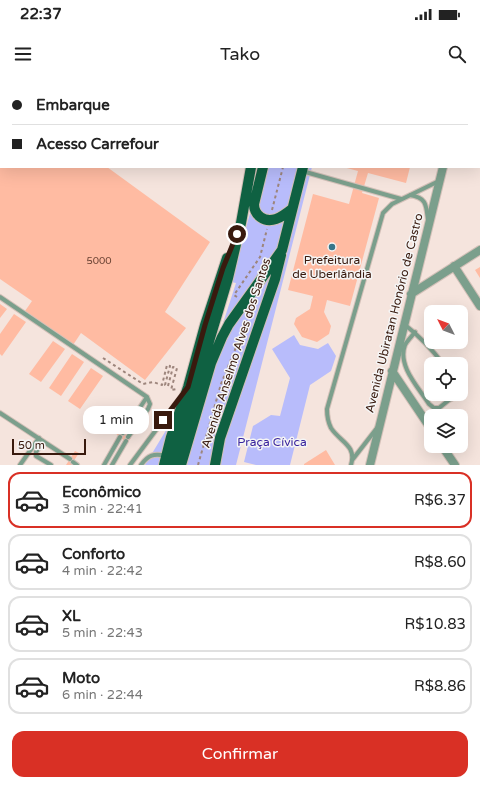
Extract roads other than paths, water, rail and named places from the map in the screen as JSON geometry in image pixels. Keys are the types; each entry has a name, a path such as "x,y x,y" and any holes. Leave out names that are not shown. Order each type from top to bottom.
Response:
{"main road":[{"path":"172,465 224,292 241,223 251,168"},
{"path":"263,168 254,204 254,210 257,215 263,219 275,220 292,209"},
{"name":"Avenida Anselmo Alves dos Santos","path":"215,465 220,438 275,280 302,169"},
{"path":"165,461 223,268 241,223"},
{"path":"180,465 211,363 222,337 229,324 282,250"}],"street":[{"name":"Avenida Ubiratan Honório de Castro","path":"370,465 443,168"},
{"path":"411,294 480,250"},
{"path":"454,266 480,306"},
{"path":"392,371 424,419"},
{"path":"447,453 455,465"}],"lane":[{"path":"302,169 401,199"},
{"path":"352,460 352,453 349,446 332,429 328,420 326,409 383,213 392,204 440,180"},
{"path":"410,195 422,199 424,202 428,225"},
{"path":"0,297 147,397 150,404 148,409 128,437"},
{"path":"404,324 415,332 437,357"},
{"path":"415,332 406,345 403,356 404,364 424,396"},
{"path":"130,465 188,387"},
{"path":"123,433 147,397"},
{"path":"427,401 434,408 439,408 448,401"},
{"path":"0,413 73,462"},
{"path":"350,465 352,460 379,425"},
{"path":"104,465 120,437"},
{"path":"20,465 38,438"},
{"path":"112,465 126,441"},
{"path":"43,442 36,452 36,456 51,465"},
{"path":"141,465 149,456 154,454 165,461"}],"place":[{"name":"Prefeitura de Uberlândia","path":"332,247"}],"park label":[{"name":"Praça Cívica","path":"272,442"}]}
